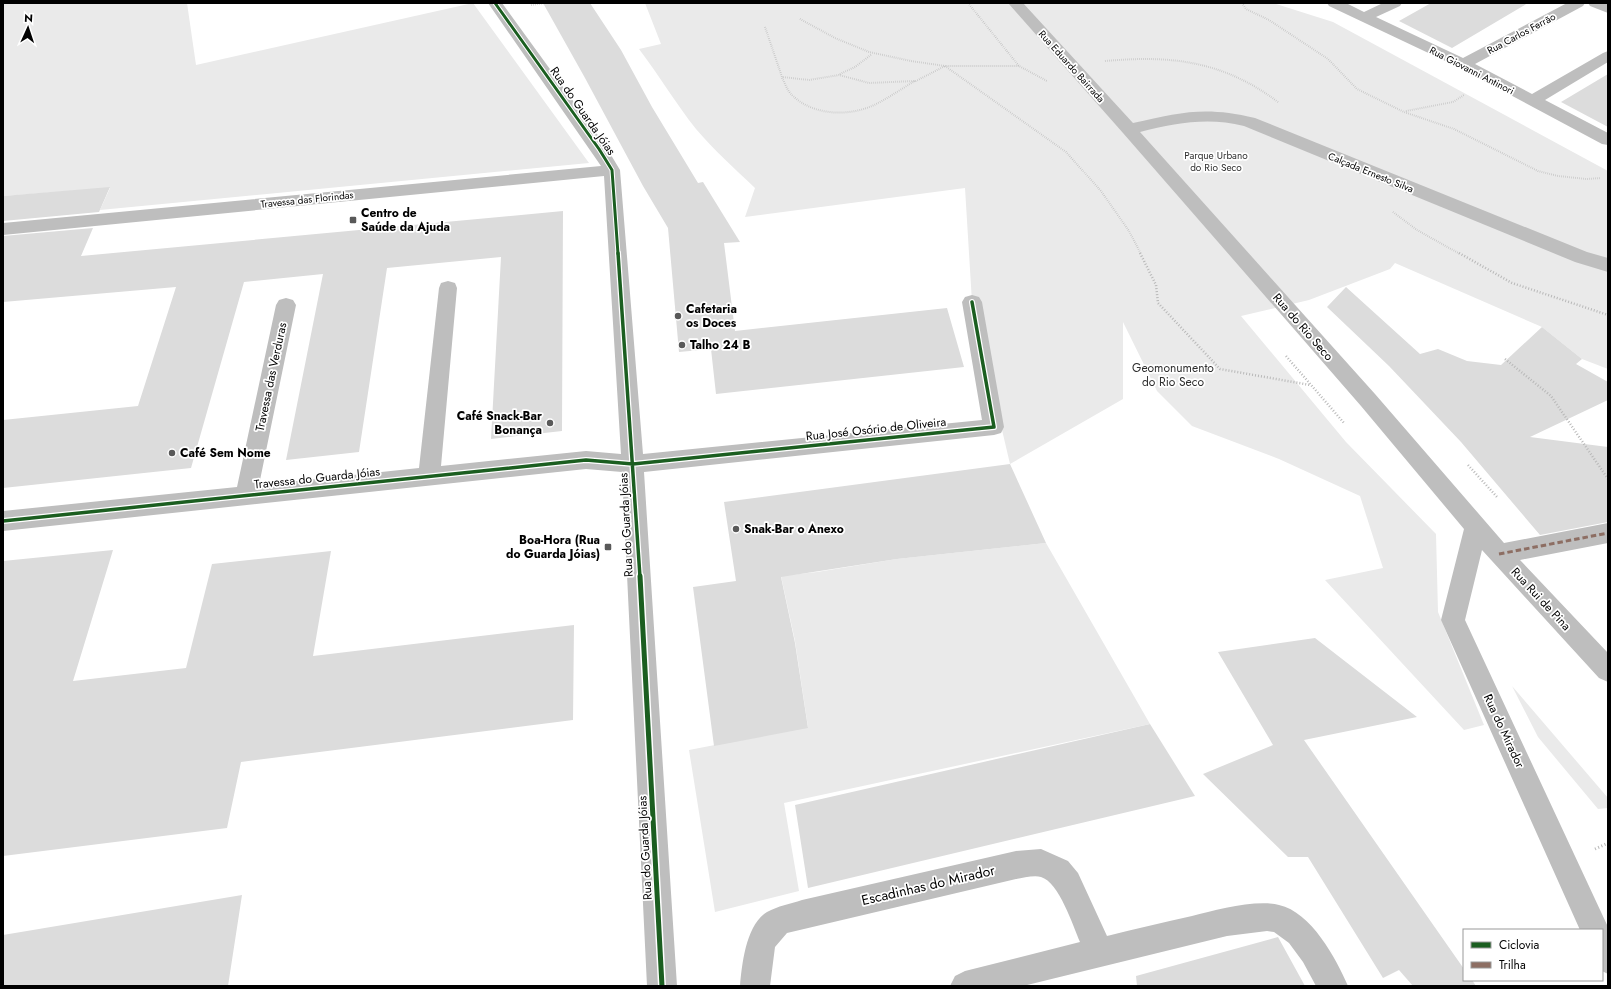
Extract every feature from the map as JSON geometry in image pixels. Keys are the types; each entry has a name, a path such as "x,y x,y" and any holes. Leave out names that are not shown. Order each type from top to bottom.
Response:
{"street":[{"name":"Rua do Guarda Jóias","path":"495,3 599,149 612,170 633,464 662,986"},
{"name":"Rua Eduardo Bairrada","path":"1015,3 1129,129"},
{"name":"Rua Giovanni Antinori","path":"1334,3 1463,64 1608,140"},
{"path":"1365,17 1395,3"},
{"name":"Rua Carlos Ferrão","path":"1463,64 1578,3"},
{"path":"1595,3 1608,9"},
{"path":"1532,101 1608,56"},
{"name":"Calçada Ernesto Silva","path":"1129,129 1201,114 1221,115 1235,118 1249,122 1580,257 1608,265"},
{"name":"Rua do Rio Seco","path":"1129,129 1368,400 1476,527"},
{"name":"Travessa das Florindas","path":"3,229 612,170"},
{"path":"429,476 448,288"},
{"name":"Rua José Osório de Oliveira","path":"633,464 994,427 972,302"},
{"name":"Travessa das Verduras","path":"246,495 286,305"},
{"name":"Travessa do Guarda Jóias","path":"3,521 586,460 633,464"},
{"name":"Rua Rui de Pina","path":"1476,527 1499,554 1608,670"},
{"name":"Rua do Mirador","path":"1476,527 1453,620 1595,929"},
{"path":"1499,554 1608,533"},
{"name":"Escadinhas do Mirador","path":"754,986 758,957 763,940 776,923 802,914 1016,865 1041,863 1058,870 1068,883 1098,952"},
{"path":"965,986 1098,952 1227,922 1267,917 1280,919 1299,933 1313,952 1333,986"},
{"path":"1603,948 1608,959"}],"path":[{"path":"968,3 1019,66 1035,76"},
{"path":"1242,3 1246,9 1269,20 1328,59 1357,89 1404,112 1454,129 1538,171 1586,179 1601,178"},
{"path":"800,19 835,38 873,53 911,62 945,66 1019,66"},
{"path":"765,27 782,78 790,94 818,111 835,113 866,108 916,80 945,66"},
{"path":"782,78 809,80 839,74 855,67 873,53"},
{"path":"1104,61 1140,58 1159,59 1214,68 1248,81 1280,105"},
{"path":"945,66 1066,152 1101,190 1130,231 1156,285 1158,303 1220,369 1311,385"},
{"path":"839,74 869,83 916,80"},
{"path":"1404,112 1453,102"},
{"path":"1392,212 1417,230 1512,283 1608,315"},
{"path":"1505,359 1550,396 1608,479"},
{"path":"1464,461 1497,497"}],"green space":[{"path":"3,3 187,3 196,65 473,3 589,163 100,210 110,188 3,196"},
{"name":"Parque Urbano do Rio Seco","path":"645,3 1273,3 1333,22 1608,171 1608,369 1582,359 1542,327 1395,263 1390,269 1309,300 1241,316 1346,442 1436,534 1438,612 1484,725 1464,730 1325,580 1383,568 1360,496 1279,459 1192,426 1157,391 1123,322 1123,399 1010,464 972,302 965,188 745,217 755,188 717,152 696,129 639,49 661,44"},
{"path":"1046,543 1150,724 784,803 799,891 715,912 689,750 808,727 795,641 781,576 817,572 897,559"},
{"path":"1512,686 1608,798 1608,808 1598,809 1538,737"}],"building":[{"path":"543,3 590,3 621,50 652,107 698,183 703,182 740,242 724,243 735,331 947,308 964,367 716,394 711,349 679,352 668,228 643,186"},
{"path":"1431,3 1528,3 1452,48 1399,21"},
{"path":"1608,74 1608,127 1561,102"},
{"path":"110,187 99,212 3,221 3,196"},
{"path":"563,211 562,431 491,439 501,257 387,268 359,452 286,460 323,274 244,282 191,468 3,488 3,420 138,406 176,287 3,302 3,236 93,228 81,256"},
{"path":"1346,287 1420,354 1438,349 1467,361 1501,365 1542,327 1582,359 1576,364 1608,382 1608,400 1530,437 1608,447 1608,522 1540,535 1461,442 1389,366 1327,307"},
{"path":"1010,464 1046,543 897,559 781,577 795,643 808,728 714,746 693,587 736,581 724,502"},
{"path":"113,550 73,681 186,668 212,564 331,551 313,656 574,625 573,720 241,762 227,828 3,856 3,561"},
{"path":"1315,638 1417,717 1304,740 1463,968 1463,981 1473,981 1476,986 1413,986 1399,970 1383,978 1308,857 1288,857 1203,774 1273,745 1218,652"},
{"path":"1150,724 1195,796 808,888 795,805"},
{"path":"242,895 228,986 3,986 3,935"},
{"path":"1278,937 1305,986 1137,986 1136,976"}],"marked path":[{"path":"1499,554 1608,533"}],"cycle path":[{"path":"495,3 599,149 612,170 636,510 662,986"},
{"path":"3,521 586,460 633,464 994,427 972,302"}],"place":[{"name":"Centro de Saúde da Ajuda","path":"353,220"},
{"name":"Cafetaria os Doces","path":"678,316"},
{"name":"Talho 24 B","path":"682,345"},
{"name":"Café Snack-Bar Bonança","path":"550,423"},
{"name":"Café Sem Nome","path":"172,453"},
{"name":"Snak-Bar o Anexo","path":"736,529"},
{"name":"Boa-Hora (Rua do Guarda Jóias)","path":"608,547"}],"park label":[{"name":"Geomonumento do Rio Seco","path":"1173,375"}]}
